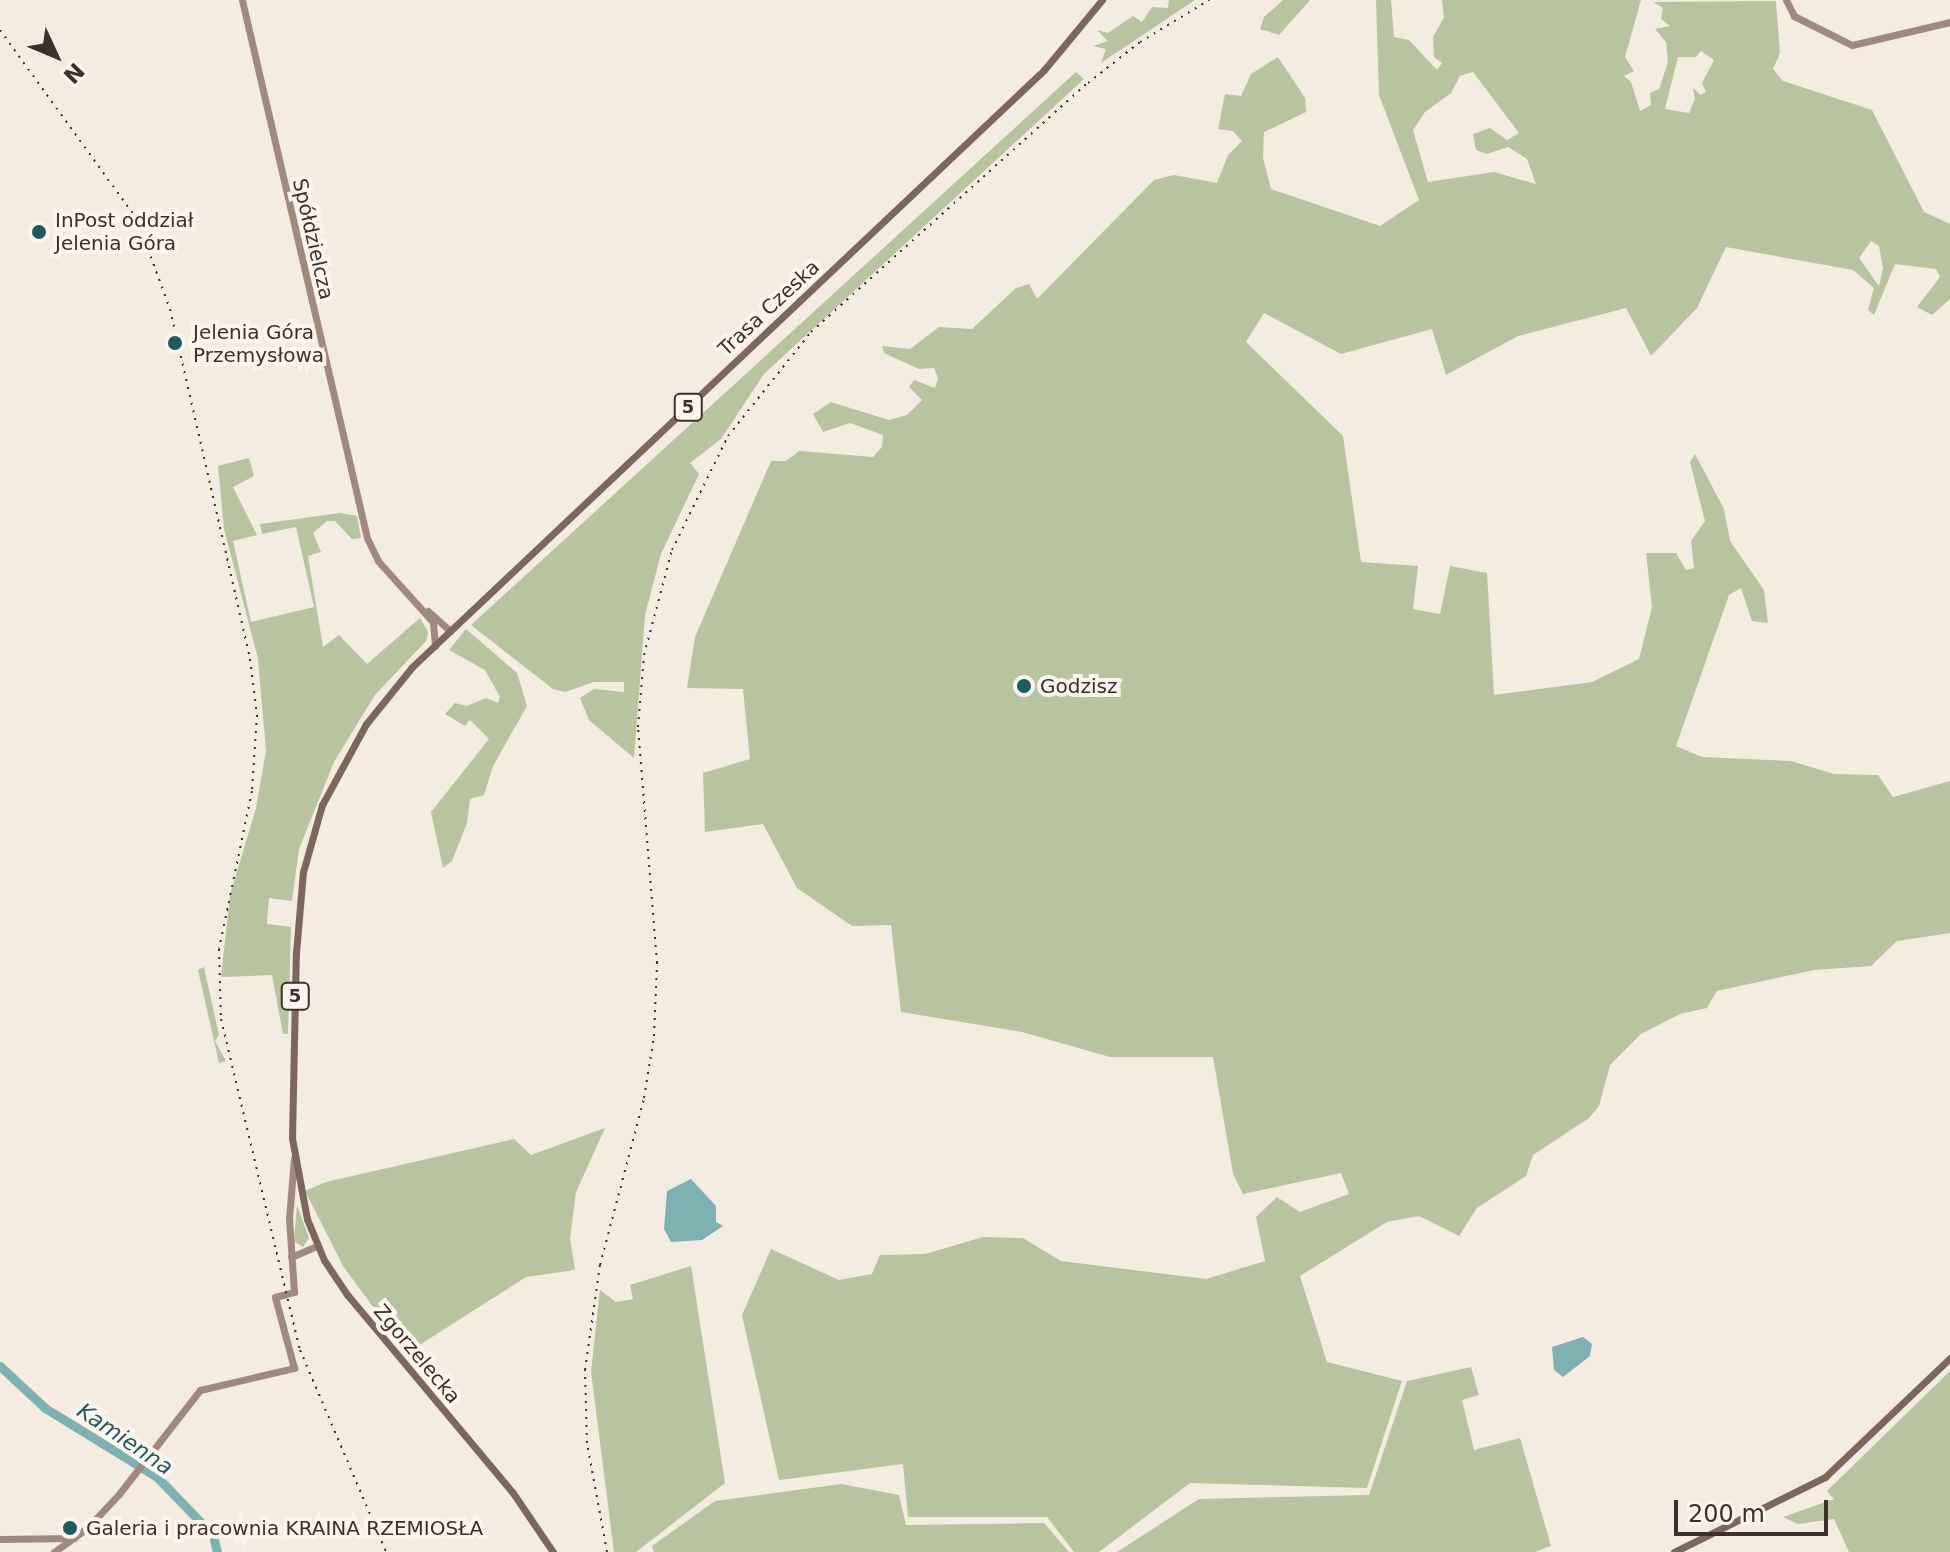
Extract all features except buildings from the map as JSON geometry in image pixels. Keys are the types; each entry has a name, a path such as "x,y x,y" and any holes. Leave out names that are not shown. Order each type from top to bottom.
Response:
{"main road":[{"name":"Trasa Czeska","path":"450,631 1044,70 1102,0"},
{"name":"5","path":"294,1158 296,953 308,850 325,795 347,753 388,695 450,631"},
{"name":"Zgorzelecka","path":"294,1158 307,1219 317,1246 348,1296 509,1487 553,1552"},
{"path":"1674,1552 1825,1477 1950,1358"}],"street":[{"name":"Spółdzielcza","path":"242,0 367,538 378,561 450,631"},
{"path":"1786,0 1794,16 1852,45 1950,22"},
{"name":"Spółdzielcza","path":"423,608 433,622 450,631"},
{"path":"433,622 435,646"},
{"path":"54,1552 76,1537 130,1482 205,1387 294,1368 275,1297 294,1292 291,1257 294,1158"},
{"path":"291,1257 317,1246"},
{"path":"0,1539 76,1537"}],"green space":[{"path":"1169,0 1195,0 1101,63 1106,49 1093,46 1108,41 1097,30 1108,33 1133,16 1142,22 1152,7 1168,8"},
{"path":"1283,0 1310,0 1279,35 1260,29 1264,17"},
{"path":"1376,0 1391,0 1394,37 1409,40 1437,70 1442,63 1434,57 1433,37 1444,17 1442,0 1641,0 1625,57 1634,71 1624,76 1631,82 1640,111 1651,105 1650,93 1659,89 1668,62 1666,42 1655,29 1670,26 1661,19 1663,8 1653,2 1776,1 1780,53 1773,69 1783,81 1872,110 1924,212 1950,224 1950,299 1932,315 1917,307 1940,277 1936,269 1895,264 1874,315 1868,310 1874,288 1853,270 1726,247 1697,308 1651,356 1626,308 1518,336 1446,375 1432,329 1341,354 1264,313 1246,342 1343,436 1361,562 1418,566 1413,609 1440,614 1450,566 1487,573 1494,695 1592,682 1639,659 1652,607 1646,553 1676,553 1686,570 1694,568 1691,541 1705,521 1690,462 1695,454 1724,509 1730,541 1764,590 1768,623 1752,621 1741,588 1729,595 1676,746 1702,757 1791,761 1834,774 1878,775 1893,797 1950,781 1950,933 1897,941 1871,966 1814,970 1717,991 1707,1008 1680,1014 1641,1034 1610,1065 1599,1106 1589,1118 1533,1155 1526,1176 1477,1208 1459,1236 1419,1216 1387,1222 1300,1276 1327,1362 1402,1381 1367,1488 1190,1483 1099,1552 1074,1552 1047,1517 908,1517 903,1464 779,1480 742,1315 771,1249 839,1280 872,1274 880,1255 925,1254 983,1237 1023,1238 1061,1261 1206,1279 1265,1261 1256,1217 1277,1197 1300,1212 1349,1194 1341,1173 1243,1194 1233,1174 1213,1057 1110,1057 1022,1032 901,1012 891,925 852,926 797,888 763,824 705,832 703,773 750,759 743,689 687,688 695,637 771,461 786,461 799,451 873,457 882,447 883,435 850,423 823,432 813,414 831,402 889,420 907,415 922,400 909,387 914,380 935,388 938,378 934,368 919,369 884,353 882,346 910,349 939,327 972,329 1016,288 1029,284 1037,299 1154,180 1174,175 1217,183 1228,155 1242,141 1233,131 1218,129 1225,94 1241,96 1251,74 1278,57 1305,98 1306,112 1264,132 1263,158 1271,189 1380,226 1419,200 1379,95","holes":["1701,51 1714,60 1702,83 1706,92 1701,95 1693,88 1695,99 1689,113 1665,109 1678,57 1696,57","1473,72 1519,133 1507,140 1490,128 1473,134 1476,150 1487,154 1508,147 1527,159 1536,184 1494,172 1428,182 1413,130 1425,112 1451,93 1460,76","1871,241 1879,246 1883,268 1879,286 1859,258"]},
{"path":"1076,72 1084,79 764,374 721,439 690,463 699,474 661,554 645,615 634,758 589,720 580,698 594,689 624,692 624,682 594,682 565,692 553,689 471,625"},
{"path":"249,458 254,476 233,487 257,535 233,541 251,622 314,607 296,527 262,534 260,524 340,513 357,516 361,538 352,539 335,521 327,521 313,533 321,552 308,556 323,647 339,635 367,664 420,618 428,632 426,641 375,695 334,762 299,849 292,901 269,898 267,924 291,927 288,1034 283,1034 272,975 221,977 230,895 256,808 266,751 258,659 224,529 218,466"},
{"path":"466,629 517,673 527,706 493,766 484,795 470,799 467,823 452,861 443,868 431,812 489,739 470,720 465,726 445,714 455,703 467,706 486,698 498,703 500,697 485,670 449,650"},
{"path":"204,967 219,1035 215,1041 226,1061 219,1063 198,970"},
{"path":"605,1128 576,1192 570,1238 575,1270 526,1277 407,1353 343,1266 305,1191 326,1182 514,1139 531,1155"},
{"path":"297,1205 309,1238 303,1247 294,1241"},
{"path":"691,1266 725,1483 636,1552 614,1552 591,1372 600,1290 616,1302 633,1299 630,1285"},
{"path":"1471,1367 1479,1395 1462,1400 1474,1450 1520,1438 1551,1546 1535,1552 1117,1552 1199,1499 1369,1495 1407,1381"},
{"path":"1950,1371 1950,1552 1849,1552 1834,1519 1798,1524 1783,1517 1834,1499 1827,1491"},
{"path":"841,1484 899,1495 906,1525 1044,1523 1069,1552 654,1552 652,1546 715,1501"}],"water":[{"path":"691,1179 716,1206 716,1222 723,1226 702,1240 671,1242 664,1229 667,1191"},
{"path":"1583,1337 1592,1344 1590,1356 1563,1377 1554,1370 1552,1347"}],"waterway":[{"name":"Kamienna","path":"0,1366 45,1408 157,1477 213,1535 217,1552"}],"railway":[{"path":"607,1552 587,1443 585,1370 600,1265 644,1098 654,1036 657,963 638,727 644,655 672,550 728,436 811,332 1088,83 1140,42 1209,0"},
{"path":"0,30 137,219 170,309 250,659 257,715 252,791 219,949 221,1019 300,1350 386,1552"}],"place":[{"name":"InPost oddział Jelenia Góra","path":"39,232"},
{"name":"Jelenia Góra Przemysłowa","path":"175,343"},
{"name":"Godzisz","path":"1024,686"},
{"name":"Galeria i pracownia KRAINA RZEMIOSŁA","path":"70,1528"}]}
